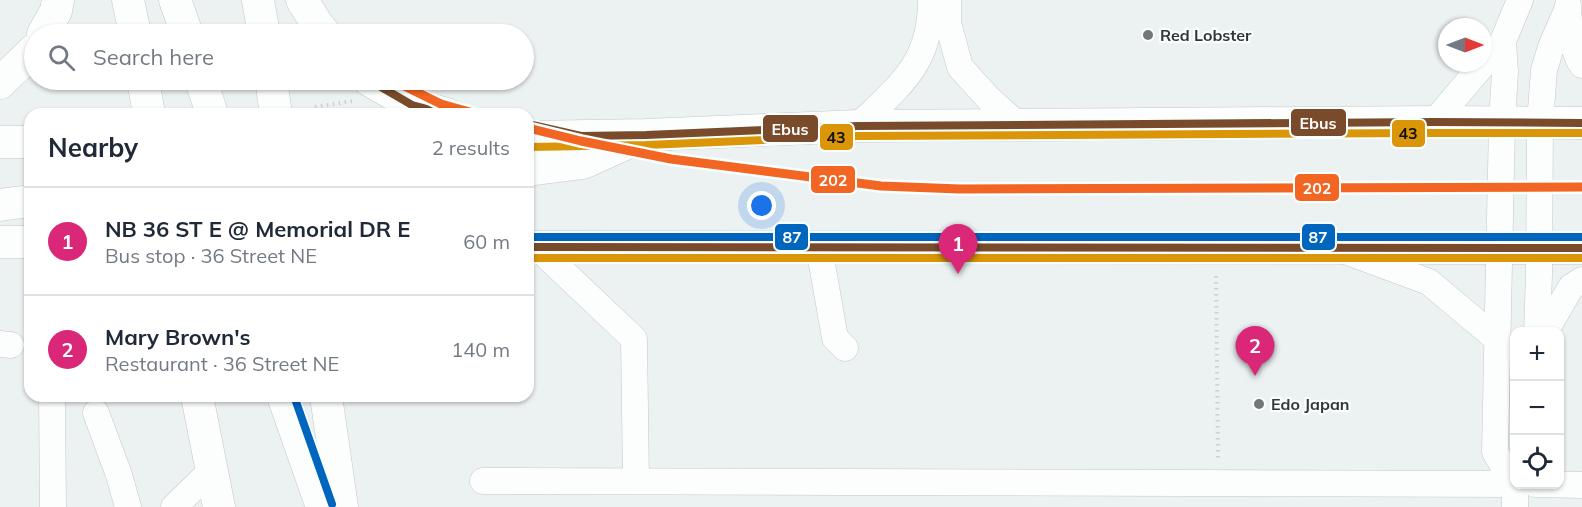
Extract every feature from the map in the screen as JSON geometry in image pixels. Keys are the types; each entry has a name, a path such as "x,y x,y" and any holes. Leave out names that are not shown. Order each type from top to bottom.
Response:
{"main road":[{"path":"49,24 56,11 58,0"},
{"path":"128,0 133,24"},
{"path":"175,0 183,24"},
{"path":"258,0 262,24"},
{"path":"302,0 317,24"},
{"path":"0,83 24,60"},
{"path":"145,90 148,108"},
{"path":"205,90 211,108"},
{"path":"272,90 275,108"},
{"path":"364,90 424,108"},
{"path":"534,137 646,135 858,126 1582,123"},
{"path":"534,125 581,136"},
{"path":"534,169 583,163 646,135"},
{"path":"0,142 24,142"},
{"path":"0,205 24,202"},
{"path":"534,247 1582,248"},
{"path":"196,402 219,507"},
{"path":"285,402 322,507"},
{"path":"327,402 342,507"},
{"path":"335,453 343,402"}],"lane":[{"path":"858,126 905,81 921,55 928,35 931,0"},
{"path":"948,0 948,23 960,67 988,98 1017,124"},
{"path":"1434,122 1503,41 1520,0"},
{"path":"1568,4 1574,43 1582,65"},
{"path":"1537,327 1540,123 1544,70 1568,4"},
{"path":"1503,41 1495,452 1510,476"},
{"path":"819,247 835,338 845,348"},
{"path":"1337,247 1429,282 1498,340"},
{"path":"534,249 634,339 636,481"},
{"path":"1548,327 1571,286 1582,280"},
{"path":"52,402 53,507"},
{"path":"96,413 128,507"},
{"path":"174,507 212,470"},
{"path":"483,481 1510,484"},
{"path":"1564,485 1582,485"},
{"path":"1515,489 1515,507"}],"path":[{"path":"315,107 364,90"},
{"path":"1213,483 1218,459 1216,276"}],"transit line":[{"name":"Ebus","path":"386,90 412,105 424,108"},
{"name":"202","path":"412,90 441,104 455,108"},
{"name":"Ebus","path":"534,125 581,136 858,126 1582,123"},
{"name":"202","path":"534,129 671,159 881,186 960,189 1582,187"},
{"name":"43","path":"534,147 646,145 858,136 1582,133"},
{"name":"87","path":"534,237 1582,237"},
{"name":"Ebus","path":"534,247 1582,248"},
{"name":"43","path":"534,258 1582,258"},
{"name":"87","path":"296,402 332,504"}],"place":[{"name":"Red Lobster","path":"1148,35"},
{"name":"NB 36 ST E @ Memorial DR E","path":"958,274"},
{"name":"Mary Brown's","path":"1255,376"},
{"name":"Edo Japan","path":"1259,404"}]}
